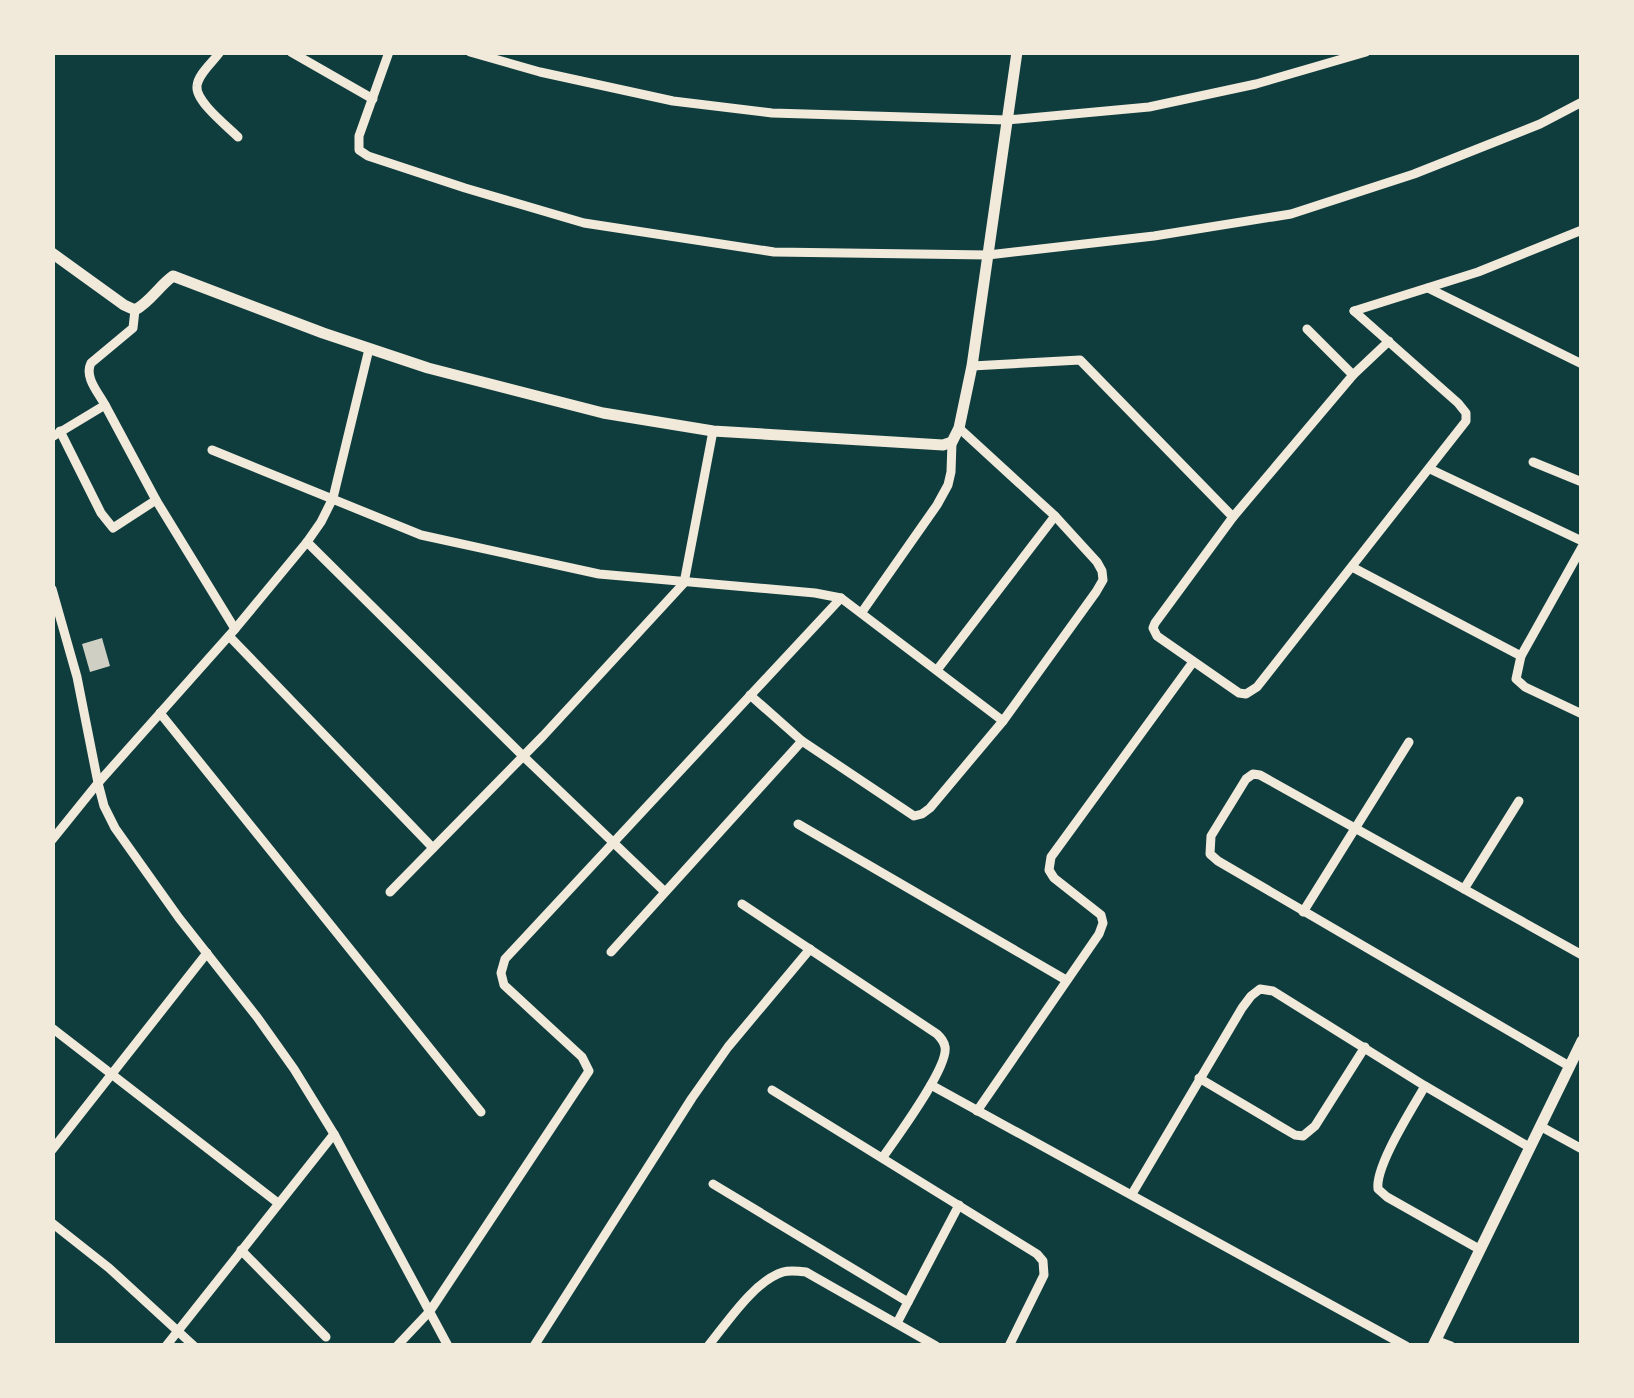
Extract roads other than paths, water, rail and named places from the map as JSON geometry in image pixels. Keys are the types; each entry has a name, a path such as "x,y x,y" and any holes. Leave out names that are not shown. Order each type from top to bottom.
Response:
{"street":[{"path":"220,52 197,84 197,92 238,137"},
{"path":"291,52 372,98"},
{"path":"389,52 358,143 358,150 368,156 584,222 774,252 988,255 1154,236 1291,214 1414,174 1540,124 1582,102"},
{"path":"470,52 672,101 772,113 1007,120 1149,107 1256,84 1366,52"},
{"path":"862,612 942,495 951,472 952,442 959,428 972,366 1017,52"},
{"path":"1388,340 1353,375 1233,517 1155,623 1157,636 1232,690 1246,694 1256,687 1466,421 1458,403 1388,340 1354,311 1478,272 1582,230"},
{"path":"52,253 136,310"},
{"path":"433,848 232,633 88,375 91,362 132,328 136,310 165,282 174,276 368,349 603,413 713,431 943,445 952,442"},
{"path":"1428,288 1582,364"},
{"path":"1307,329 1353,375"},
{"path":"52,840 307,542 333,498 368,349"},
{"path":"972,366 1080,360 1233,517"},
{"path":"105,405 56,434 113,528 156,500"},
{"path":"750,695 802,742 914,816 930,808 1003,721 1103,580 1102,571 1055,516 959,428"},
{"path":"390,892 684,582 713,431"},
{"path":"212,450 421,535 598,574 841,598 1003,721"},
{"path":"1533,462 1582,482"},
{"path":"1430,468 1582,544 1521,656 1516,679 1582,714"},
{"path":"937,670 1055,516"},
{"path":"307,542 665,892"},
{"path":"1352,567 1521,656"},
{"path":"52,589 77,677 104,806 115,828 178,918 294,1069 334,1134 448,1346"},
{"path":"398,1346 430,1312 589,1071 582,1058 504,985 501,973 506,959 841,598"},
{"path":"978,1111 1104,923 1101,914 1054,878 1048,864 1194,662"},
{"path":"160,714 480,1112"},
{"path":"611,952 802,742"},
{"path":"1303,912 1410,742"},
{"path":"1569,1066 1218,861 1210,854 1211,836 1246,780 1253,774 1260,775 1582,955"},
{"path":"1464,888 1519,801"},
{"path":"798,824 1066,980"},
{"path":"742,904 944,1042 944,1061 883,1157"},
{"path":"534,1346 692,1098 728,1047 810,950"},
{"path":"52,1150 208,953"},
{"path":"1132,1194 1242,1008 1260,989 1274,990 1529,1148"},
{"path":"52,1028 278,1203"},
{"path":"1451,1346 1434,1343 1582,1041"},
{"path":"1199,1078 1295,1136 1303,1136 1315,1126 1365,1048"},
{"path":"930,1086 1406,1346"},
{"path":"1425,1086 1382,1165 1378,1189 1480,1249"},
{"path":"772,1090 1037,1254 1043,1261 1044,1275 1009,1346"},
{"path":"1540,1126 1582,1149"},
{"path":"166,1346 334,1134"},
{"path":"713,1184 908,1302"},
{"path":"897,1323 959,1205"},
{"path":"52,1224 110,1268 194,1346"},
{"path":"241,1250 326,1337"},
{"path":"708,1346 747,1299 770,1278 787,1270 806,1272 936,1346"}]}
